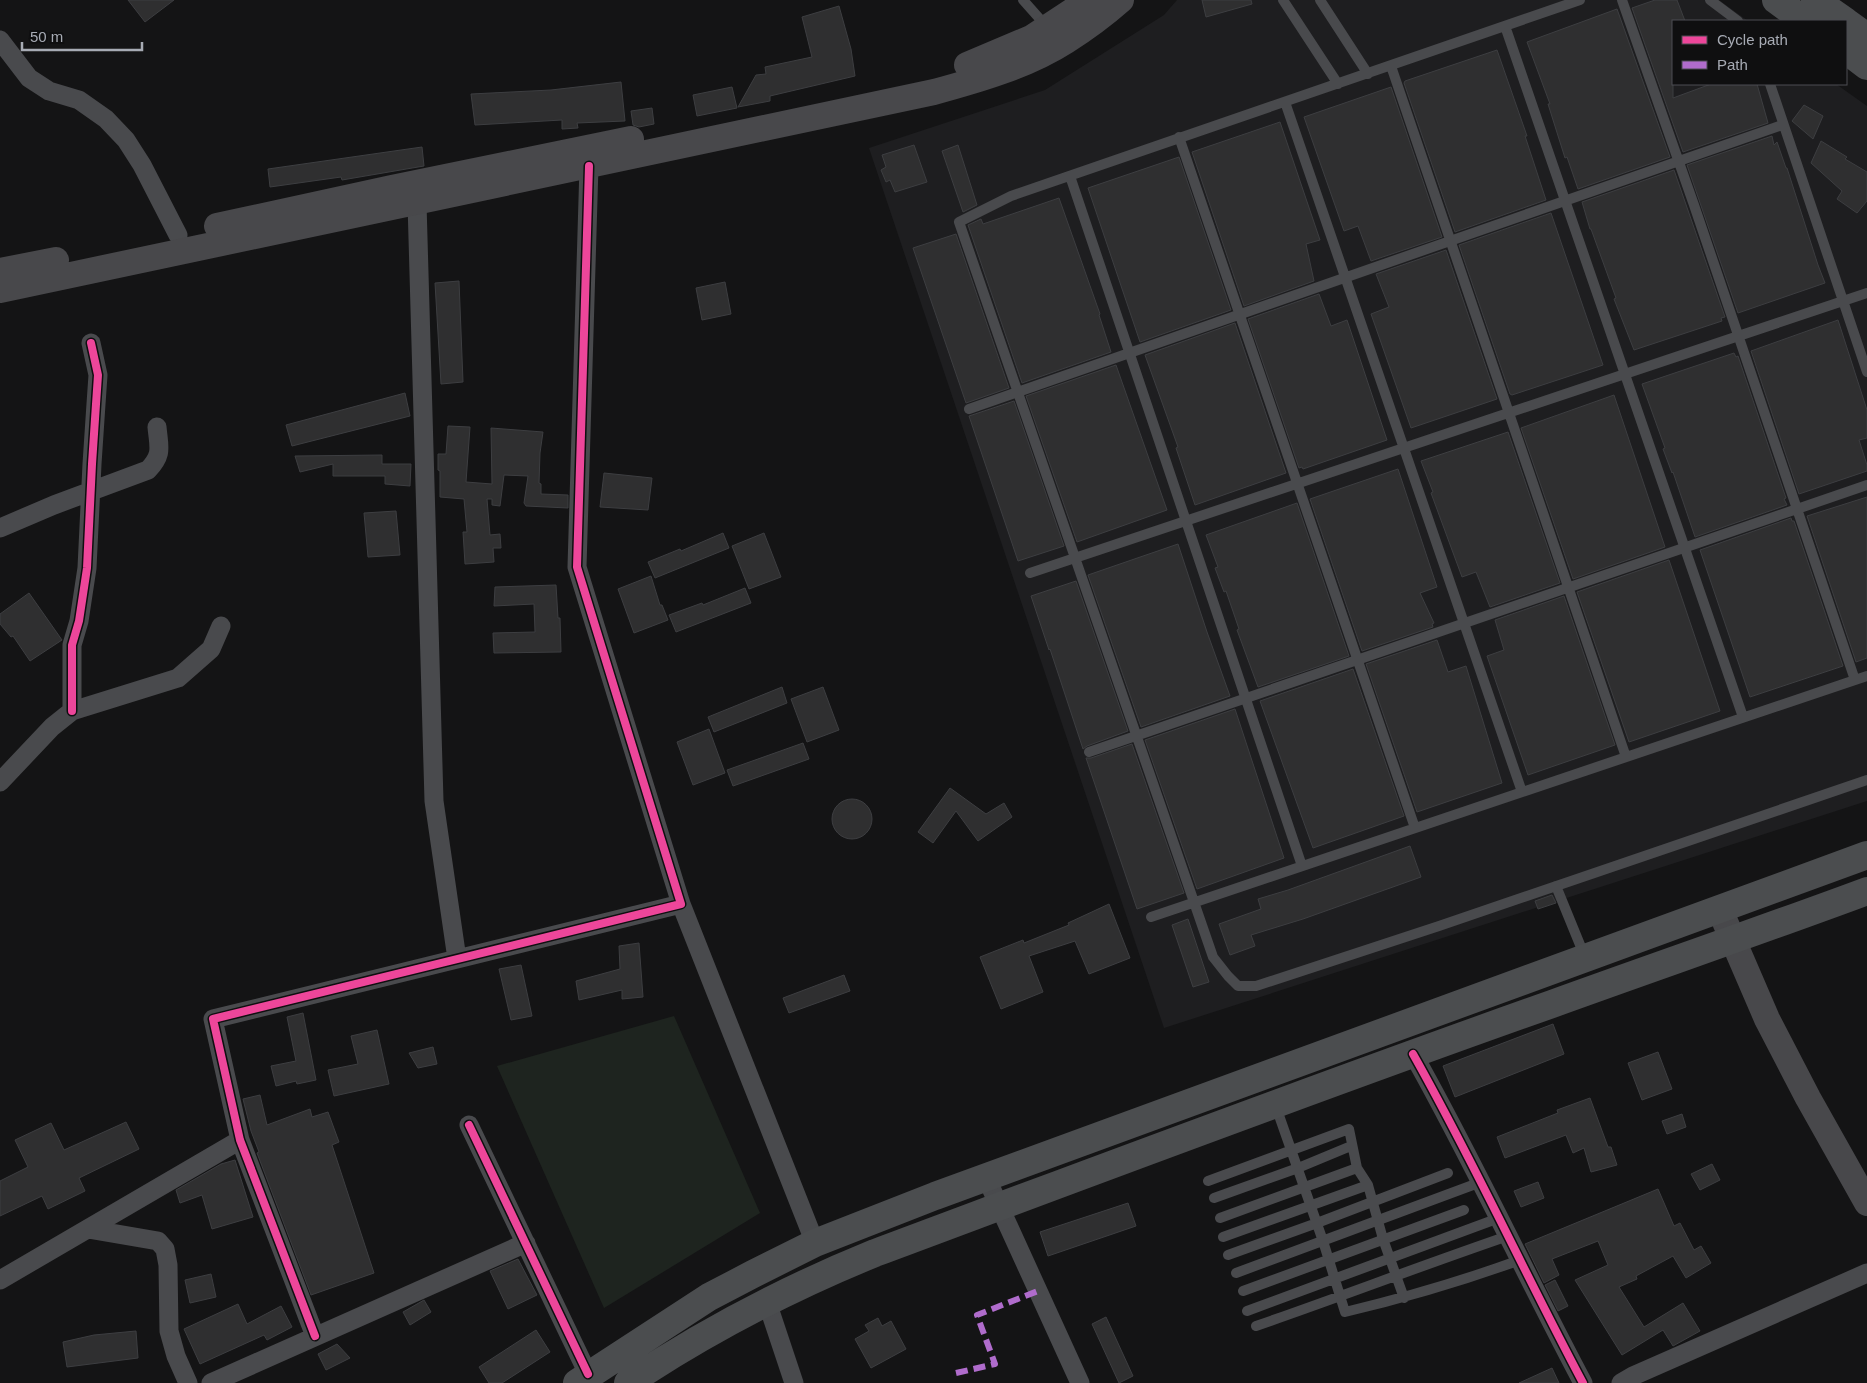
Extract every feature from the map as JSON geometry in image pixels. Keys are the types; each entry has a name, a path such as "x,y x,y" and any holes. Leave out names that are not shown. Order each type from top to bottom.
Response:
{"main road":[{"path":"0,271 178,235 392,188 901,84 944,73 988,57 1031,38 1090,0"},
{"path":"0,290 934,92 975,81 1022,63 1065,42 1121,0"},
{"path":"1776,0 1804,20"},
{"path":"1815,0 1842,20"},
{"path":"1847,23 1867,37"},
{"path":"1847,51 1867,66"},
{"path":"583,1379 709,1297 815,1243 986,1177 1867,855"},
{"path":"628,1383 722,1325 829,1272 1249,1113 1734,941 1867,891"},
{"path":"1720,910 1767,1019 1867,1204"},
{"path":"1237,1086 1249,1113"}],"street":[{"path":"0,40 29,78 49,90 79,100 106,119 126,140 142,165 178,235"},
{"path":"589,166 577,567 681,904 815,1243"},
{"path":"417,203 434,801 457,959"},
{"path":"72,711 72,645 79,621 87,568 98,375 91,344"},
{"path":"0,528 148,470 158,459 157,427"},
{"path":"0,782 52,727 72,711 178,678 211,649 221,626"},
{"path":"316,1336 240,1140 213,1019 681,904"},
{"path":"1413,1054 1450,1120 1583,1383"},
{"path":"469,1125 526,1243 583,1379"},
{"path":"0,1280 240,1140"},
{"path":"986,1177 1080,1383"},
{"path":"88,1229 158,1241 165,1249 168,1265 169,1331 176,1356 188,1383"},
{"path":"211,1383 526,1243"},
{"path":"1622,1383 1633,1376 1867,1273"},
{"path":"767,1302 794,1383"}],"lane":[{"path":"1023,0 1048,27"},
{"path":"1283,0 1338,84"},
{"path":"1320,0 1368,74"},
{"path":"1580,0 1011,196 959,222 1213,956 1238,986 1256,986 1439,926 1867,780"},
{"path":"1622,0 1679,161 1854,680"},
{"path":"1710,0 1737,20"},
{"path":"1505,26 1743,717"},
{"path":"1391,66 1626,757"},
{"path":"1770,85 1782,125 1867,372"},
{"path":"1285,102 1522,792"},
{"path":"969,409 1782,125"},
{"path":"1179,138 1415,828"},
{"path":"1070,176 1302,866"},
{"path":"1030,573 1867,293"},
{"path":"1088,752 1867,485"},
{"path":"1151,918 1867,676"},
{"path":"1556,886 1586,958"},
{"path":"1275,1104 1311,1205 1345,1312 1404,1298 1520,1260"},
{"path":"1208,1180 1348,1129 1357,1168 1368,1185 1383,1239 1404,1298"},
{"path":"1214,1198 1298,1168 1351,1146"},
{"path":"1220,1218 1357,1168"},
{"path":"1228,1255 1448,1173"},
{"path":"1236,1273 1482,1182"},
{"path":"1223,1237 1368,1185"},
{"path":"1243,1291 1464,1210"},
{"path":"1248,1311 1499,1218"},
{"path":"1256,1326 1508,1236"}],"shaded area":[{"path":"1177,0 1719,0 1747,20 1672,20 1672,85 1837,85 1867,106 1867,801 1164,1028 869,148 1045,90 1164,15"},
{"path":"674,1016 760,1213 604,1308 497,1066"}],"building":[{"path":"128,0 174,0 145,22"},
{"path":"1202,0 1251,0 1252,4 1206,17"},
{"path":"1655,0 1677,0 1685,20 1672,20 1673,98 1708,85 1757,85 1768,123 1683,152 1632,8"},
{"path":"839,6 851,49 855,76 770,96 770,101 738,107 756,75 766,74 765,67 812,57 802,17"},
{"path":"1617,9 1670,157 1578,189 1567,157 1565,158 1548,104 1550,104 1527,42"},
{"path":"1497,50 1527,136 1525,136 1546,200 1455,232 1404,83 1405,81"},
{"path":"621,82 625,121 577,123 578,128 562,129 562,120 475,125 471,94 551,90"},
{"path":"732,87 737,108 697,116 693,95"},
{"path":"1391,87 1442,237 1371,261 1358,226 1344,231 1304,117"},
{"path":"1804,105 1823,116 1813,139 1792,121"},
{"path":"652,108 654,124 639,127 633,125 631,111"},
{"path":"1280,122 1320,240 1306,244 1314,281 1244,306 1192,152"},
{"path":"1772,136 1774,145 1777,142 1787,168 1825,283 1738,313 1687,165"},
{"path":"1821,141 1847,157 1845,159 1867,172 1867,201 1857,213 1837,199 1842,191 1811,163"},
{"path":"914,145 927,182 895,192 890,180 886,182 881,170 886,167 882,155"},
{"path":"958,145 977,205 963,212 942,151"},
{"path":"422,147 424,166 342,180 341,177 270,187 268,169"},
{"path":"1179,157 1231,310 1140,342 1088,188"},
{"path":"1674,170 1725,317 1721,318 1722,321 1634,350 1614,299 1616,298 1582,202"},
{"path":"1059,198 1100,314 1111,352 1022,383 968,225 981,219 983,224"},
{"path":"1551,213 1603,365 1512,395 1510,394 1459,245"},
{"path":"956,234 1009,388 966,403 913,248"},
{"path":"1446,250 1497,399 1411,428 1371,314 1389,307 1376,274"},
{"path":"459,281 463,382 441,384 435,283"},
{"path":"725,282 731,314 702,320 696,288"},
{"path":"1319,294 1331,326 1347,320 1387,440 1303,469 1302,467 1299,468 1248,319"},
{"path":"1838,320 1867,410 1867,438 1859,440 1867,471 1799,494 1751,351"},
{"path":"1235,323 1286,473 1195,505 1176,448 1178,447 1145,355"},
{"path":"1734,353 1736,357 1738,356 1787,505 1695,537 1642,384"},
{"path":"1116,365 1167,510 1077,542 1026,396"},
{"path":"405,393 410,416 292,446 286,425"},
{"path":"1614,395 1665,547 1573,579 1521,428"},
{"path":"1014,401 1064,546 1018,561 969,416"},
{"path":"448,426 470,427 466,482 492,484 491,428 543,432 539,483 541,484 541,494 568,495 568,508 526,506 524,503 528,476 504,475 500,506 492,505 492,499 487,499 490,535 500,534 501,548 493,548 494,562 465,564 463,532 467,532 464,499 440,497 438,454 446,454"},
{"path":"1508,432 1560,583 1490,607 1476,572 1462,577 1421,461"},
{"path":"382,455 382,464 411,464 410,486 385,484 385,476 333,476 333,464 300,472 295,456"},
{"path":"1398,469 1437,587 1420,593 1434,623 1432,624 1433,627 1362,651 1310,499"},
{"path":"604,473 652,478 648,510 600,507"},
{"path":"1867,497 1867,658 1856,662 1807,516"},
{"path":"1297,503 1349,656 1258,687 1237,630 1239,629 1226,591 1224,592 1215,568 1218,567 1206,535"},
{"path":"396,511 400,555 368,557 364,513"},
{"path":"1791,518 1794,521 1843,666 1750,697 1700,550"},
{"path":"723,533 729,548 655,578 648,562 680,549 681,551"},
{"path":"764,533 781,577 749,589 732,546"},
{"path":"1178,544 1230,696 1141,727 1088,575"},
{"path":"1669,560 1720,711 1629,742 1577,592"},
{"path":"651,576 660,605 662,605 668,620 634,633 618,589"},
{"path":"1076,581 1128,731 1083,749 1031,596"},
{"path":"556,585 558,618 560,618 561,652 494,653 493,633 535,632 534,604 494,606 495,587"},
{"path":"745,588 751,603 676,632 669,615 702,603 703,605"},
{"path":"29,593 62,640 30,661 13,636 11,637 0,624 0,614"},
{"path":"1564,596 1615,745 1528,775 1487,656 1504,650 1495,620"},
{"path":"1437,640 1448,672 1466,666 1502,783 1417,812 1366,664"},
{"path":"1353,669 1404,816 1313,848 1260,701"},
{"path":"782,687 787,703 714,732 708,717"},
{"path":"823,687 839,730 807,742 791,699"},
{"path":"1235,709 1284,858 1197,889 1145,740"},
{"path":"709,729 725,773 693,785 677,742"},
{"path":"803,743 809,759 733,786 727,770"},
{"path":"1132,744 1184,893 1137,909 1086,758"},
{"path":"950,788 986,814 1004,803 1012,817 978,841 956,811 933,843 918,832"},
{"path":"852,799 866,805 872,819 866,833 852,839 838,833 832,819 838,805"},
{"path":"1410,846 1421,877 1303,919 1251,935 1255,946 1230,955 1219,924 1261,909 1258,899"},
{"path":"1552,895 1556,903 1538,909 1535,901"},
{"path":"1109,904 1130,958 1089,974 1075,941 1029,956 1043,992 1001,1009 980,957 1023,940 1024,943 1069,925 1068,923"},
{"path":"1188,919 1209,982 1193,987 1172,925"},
{"path":"639,943 643,997 622,999 622,990 579,1000 576,981 620,969 619,946"},
{"path":"521,965 532,1016 511,1020 499,969"},
{"path":"844,975 850,991 789,1013 783,998"},
{"path":"303,1013 316,1080 297,1084 296,1081 276,1086 271,1066 296,1061 287,1017"},
{"path":"1553,1024 1564,1054 1455,1097 1443,1066"},
{"path":"377,1030 389,1084 334,1096 328,1070 358,1064 351,1036"},
{"path":"433,1047 437,1064 418,1068 409,1053"},
{"path":"1658,1052 1672,1089 1642,1100 1628,1063"},
{"path":"260,1095 267,1125 310,1109 312,1117 328,1112 339,1142 332,1145 374,1273 311,1295 257,1153 259,1152 251,1131 243,1099"},
{"path":"1590,1098 1608,1147 1611,1147 1617,1165 1591,1172 1584,1148 1573,1153 1566,1135 1505,1158 1497,1137 1558,1113 1557,1110"},
{"path":"1682,1114 1686,1127 1667,1134 1662,1121"},
{"path":"126,1122 139,1149 79,1178 85,1191 48,1209 42,1196 0,1216 0,1181 28,1167 15,1140 51,1123 64,1150"},
{"path":"235,1160 253,1217 212,1229 202,1195 180,1203 176,1190 221,1164"},
{"path":"1712,1164 1720,1180 1700,1190 1691,1174"},
{"path":"1538,1182 1544,1198 1521,1207 1514,1191"},
{"path":"1658,1189 1674,1226 1680,1223 1694,1250 1701,1246 1711,1263 1686,1278 1673,1256 1636,1276 1637,1279 1619,1287 1644,1327 1683,1303 1700,1331 1673,1346 1663,1330 1622,1355 1575,1280 1608,1265 1598,1241 1552,1259 1559,1275 1544,1283 1525,1244"},
{"path":"1128,1203 1136,1226 1048,1256 1040,1232"},
{"path":"518,1259 537,1295 508,1309 490,1271"},
{"path":"211,1274 216,1297 190,1303 185,1280"},
{"path":"1555,1280 1568,1306 1558,1311 1545,1285"},
{"path":"424,1300 431,1312 410,1325 403,1312"},
{"path":"238,1304 247,1324 281,1306 292,1327 267,1340 264,1335 200,1364 184,1329"},
{"path":"1106,1317 1133,1376 1119,1383 1092,1324"},
{"path":"878,1318 882,1326 891,1321 906,1349 871,1368 855,1339 869,1331 865,1325"},
{"path":"536,1330 550,1352 502,1383 489,1383 479,1367"},
{"path":"136,1331 138,1358 67,1367 63,1342 94,1335"},
{"path":"337,1344 350,1358 326,1370 318,1354"},
{"path":"1552,1368 1559,1383 1519,1383"}],"marked path":[{"path":"956,1373 995,1364 977,1315 1038,1291"}],"cycle path":[{"path":"315,1336 240,1140 213,1019 681,904 577,567 589,166"},
{"path":"72,711 72,645 79,621 87,568 98,375 91,343"},
{"path":"1413,1054 1583,1383"},
{"path":"469,1125 588,1374"}]}
